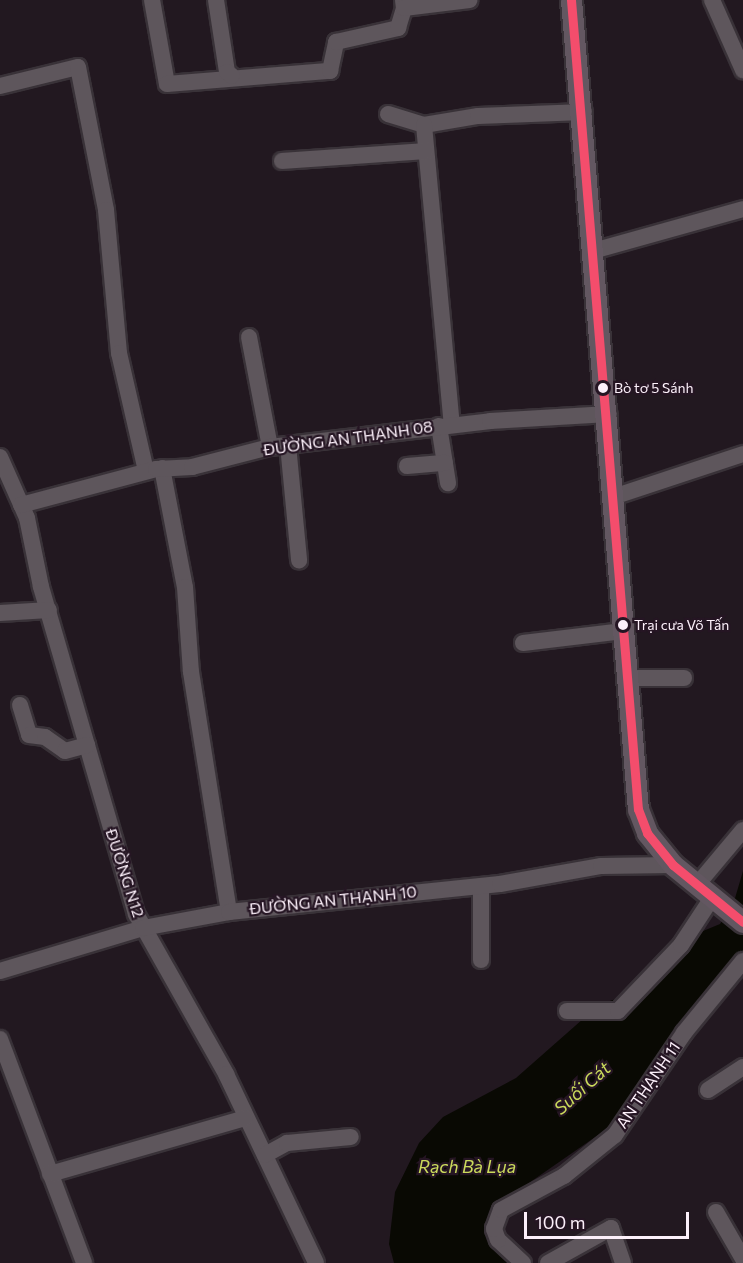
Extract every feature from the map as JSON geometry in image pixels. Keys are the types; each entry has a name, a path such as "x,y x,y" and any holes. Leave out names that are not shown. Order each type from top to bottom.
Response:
{"main road":[{"path":"577,2 593,251 609,414 613,497 638,809 647,833 673,865 743,922"}],"street":[{"path":"152,0 167,84 232,76 330,71 336,42 398,28 403,4 470,0"},
{"path":"216,0 227,72 232,76"},
{"path":"712,0 743,70"},
{"path":"0,86 78,67 106,210 119,353 154,470 185,587 191,672 229,912"},
{"path":"388,114 424,125 478,116 584,112"},
{"path":"424,125 446,426 445,463 448,483"},
{"path":"282,161 426,151"},
{"path":"593,251 743,209"},
{"path":"249,337 270,447"},
{"name":"ĐƯỜNG AN THẠNH 08","path":"21,505 154,470 192,467 270,447 446,426 609,414"},
{"path":"288,445 299,560"},
{"path":"613,497 743,454"},
{"name":"ĐƯỜNG N12","path":"0,457 21,505 87,745 143,928 245,1118 272,1150 316,1263"},
{"path":"407,466 445,463"},
{"path":"0,614 49,609"},
{"path":"523,643 623,632"},
{"path":"627,678 684,678"},
{"path":"20,705 29,735 45,737 65,751 87,745"},
{"path":"567,1011 618,1011 681,945 710,896 743,830"},
{"name":"ĐƯỜNG AN THẠNH 10","path":"0,971 143,928 229,912 481,886 601,866 673,865"},
{"path":"481,886 482,960"},
{"name":"AN THẠNH 11","path":"519,1262 498,1240 494,1229 501,1210 564,1176 615,1135 684,1033 743,961"},
{"path":"0,1039 84,1263"},
{"path":"708,1090 743,1067"},
{"path":"50,1173 245,1118"},
{"path":"272,1150 351,1137"},
{"path":"716,1212 743,1259"},
{"path":"548,1263 611,1227 623,1263"}],"water":[{"name":"Rạch Bà Lụa","path":"743,871 743,951 611,1126 506,1199 497,1245 507,1263 394,1263 389,1244 395,1192 419,1143 443,1117 516,1078 600,1004 629,995 679,941 720,924 733,905"}],"transit line":[{"path":"571,0 638,809 647,833 673,865 743,922"}],"place":[{"name":"Bò tơ 5 Sánh","path":"603,388"},
{"name":"Trại cưa Võ Tấn","path":"623,625"}],"water label":[{"name":"Suối Cát","path":"582,1088"}]}
